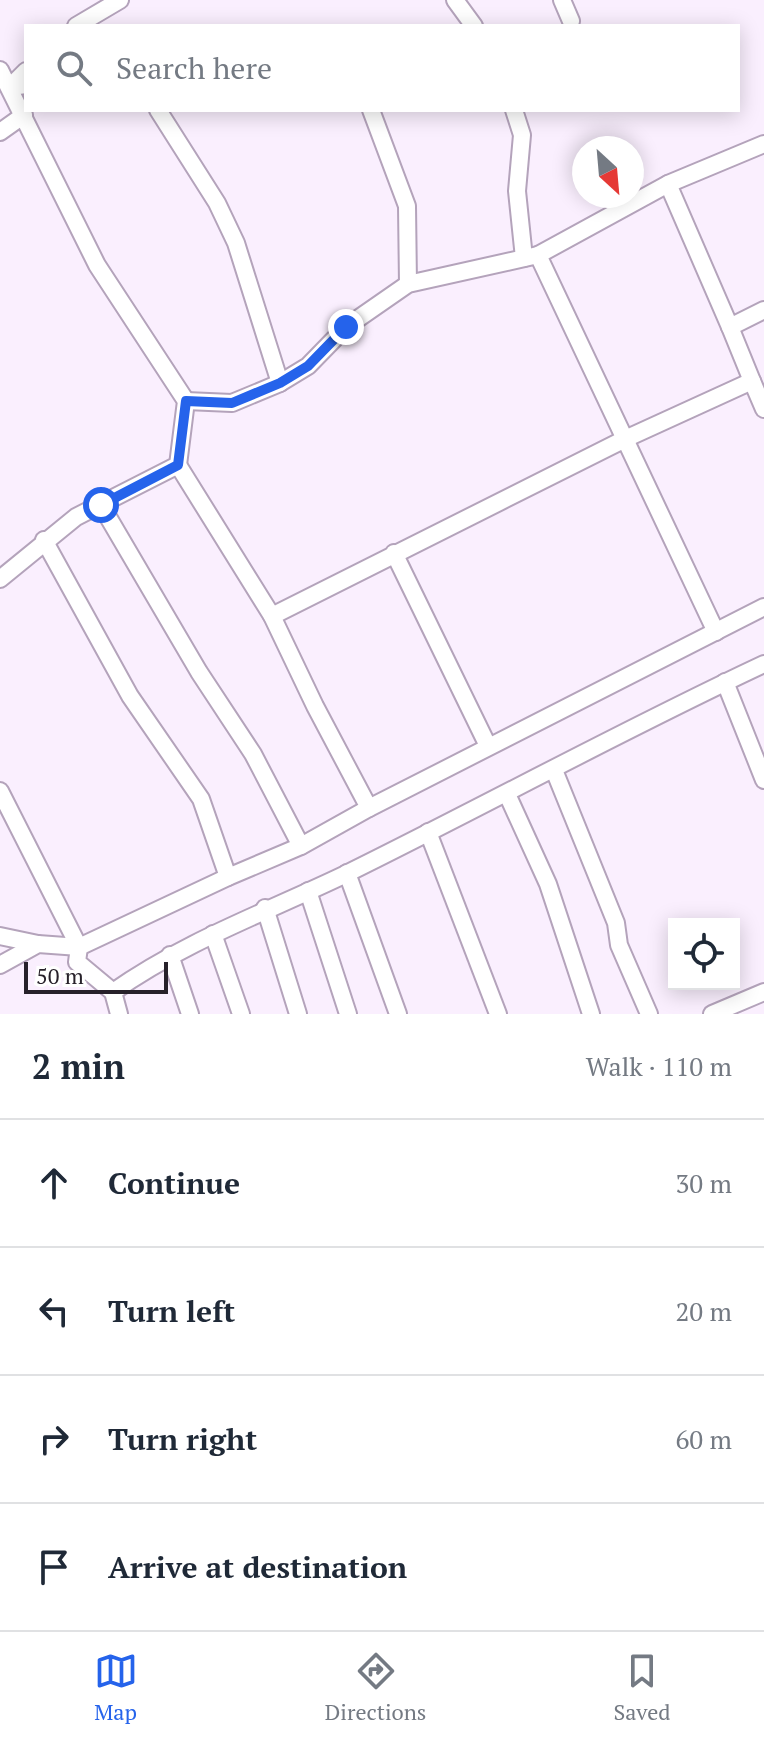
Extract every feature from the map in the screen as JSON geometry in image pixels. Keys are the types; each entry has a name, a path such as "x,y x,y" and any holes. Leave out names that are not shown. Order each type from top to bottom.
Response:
{"street":[{"path":"79,24 120,0"},
{"path":"455,0 473,24"},
{"path":"562,0 571,21"},
{"path":"0,70 18,86 24,115 97,265 186,401 178,465 272,616 369,808"},
{"path":"159,112 217,203 236,243 280,383"},
{"path":"372,112 407,206 408,284"},
{"path":"515,112 522,135 517,191 531,257 625,439 716,632"},
{"path":"0,132 24,115"},
{"path":"186,401 232,403 280,383 308,366 346,327 408,284 531,257 668,184 764,144"},
{"path":"668,184 764,409"},
{"path":"730,327 764,310"},
{"path":"272,616 625,439 752,381"},
{"path":"0,578 76,517 178,465"},
{"path":"101,505 199,672 253,754 301,846"},
{"path":"44,540 130,696 201,799 228,877"},
{"path":"394,553 488,746"},
{"path":"0,936 38,944 79,947 301,846 488,746 764,607"},
{"path":"113,992 170,955 265,908 347,873 764,664"},
{"path":"725,682 764,780"},
{"path":"554,770 616,923 619,945 649,1014"},
{"path":"0,791 79,947 77,962 113,992 119,1014"},
{"path":"507,794 548,884 591,1014"},
{"path":"428,832 498,1014"},
{"path":"347,873 398,1014"},
{"path":"308,891 348,1014"},
{"path":"265,908 298,1014"},
{"path":"213,934 241,1014"},
{"path":"0,965 38,944"},
{"path":"170,955 190,1014"},
{"path":"712,1014 764,992"}],"route":[{"path":"101,505 178,465 186,401 232,403 280,383 308,366 346,327"}]}
